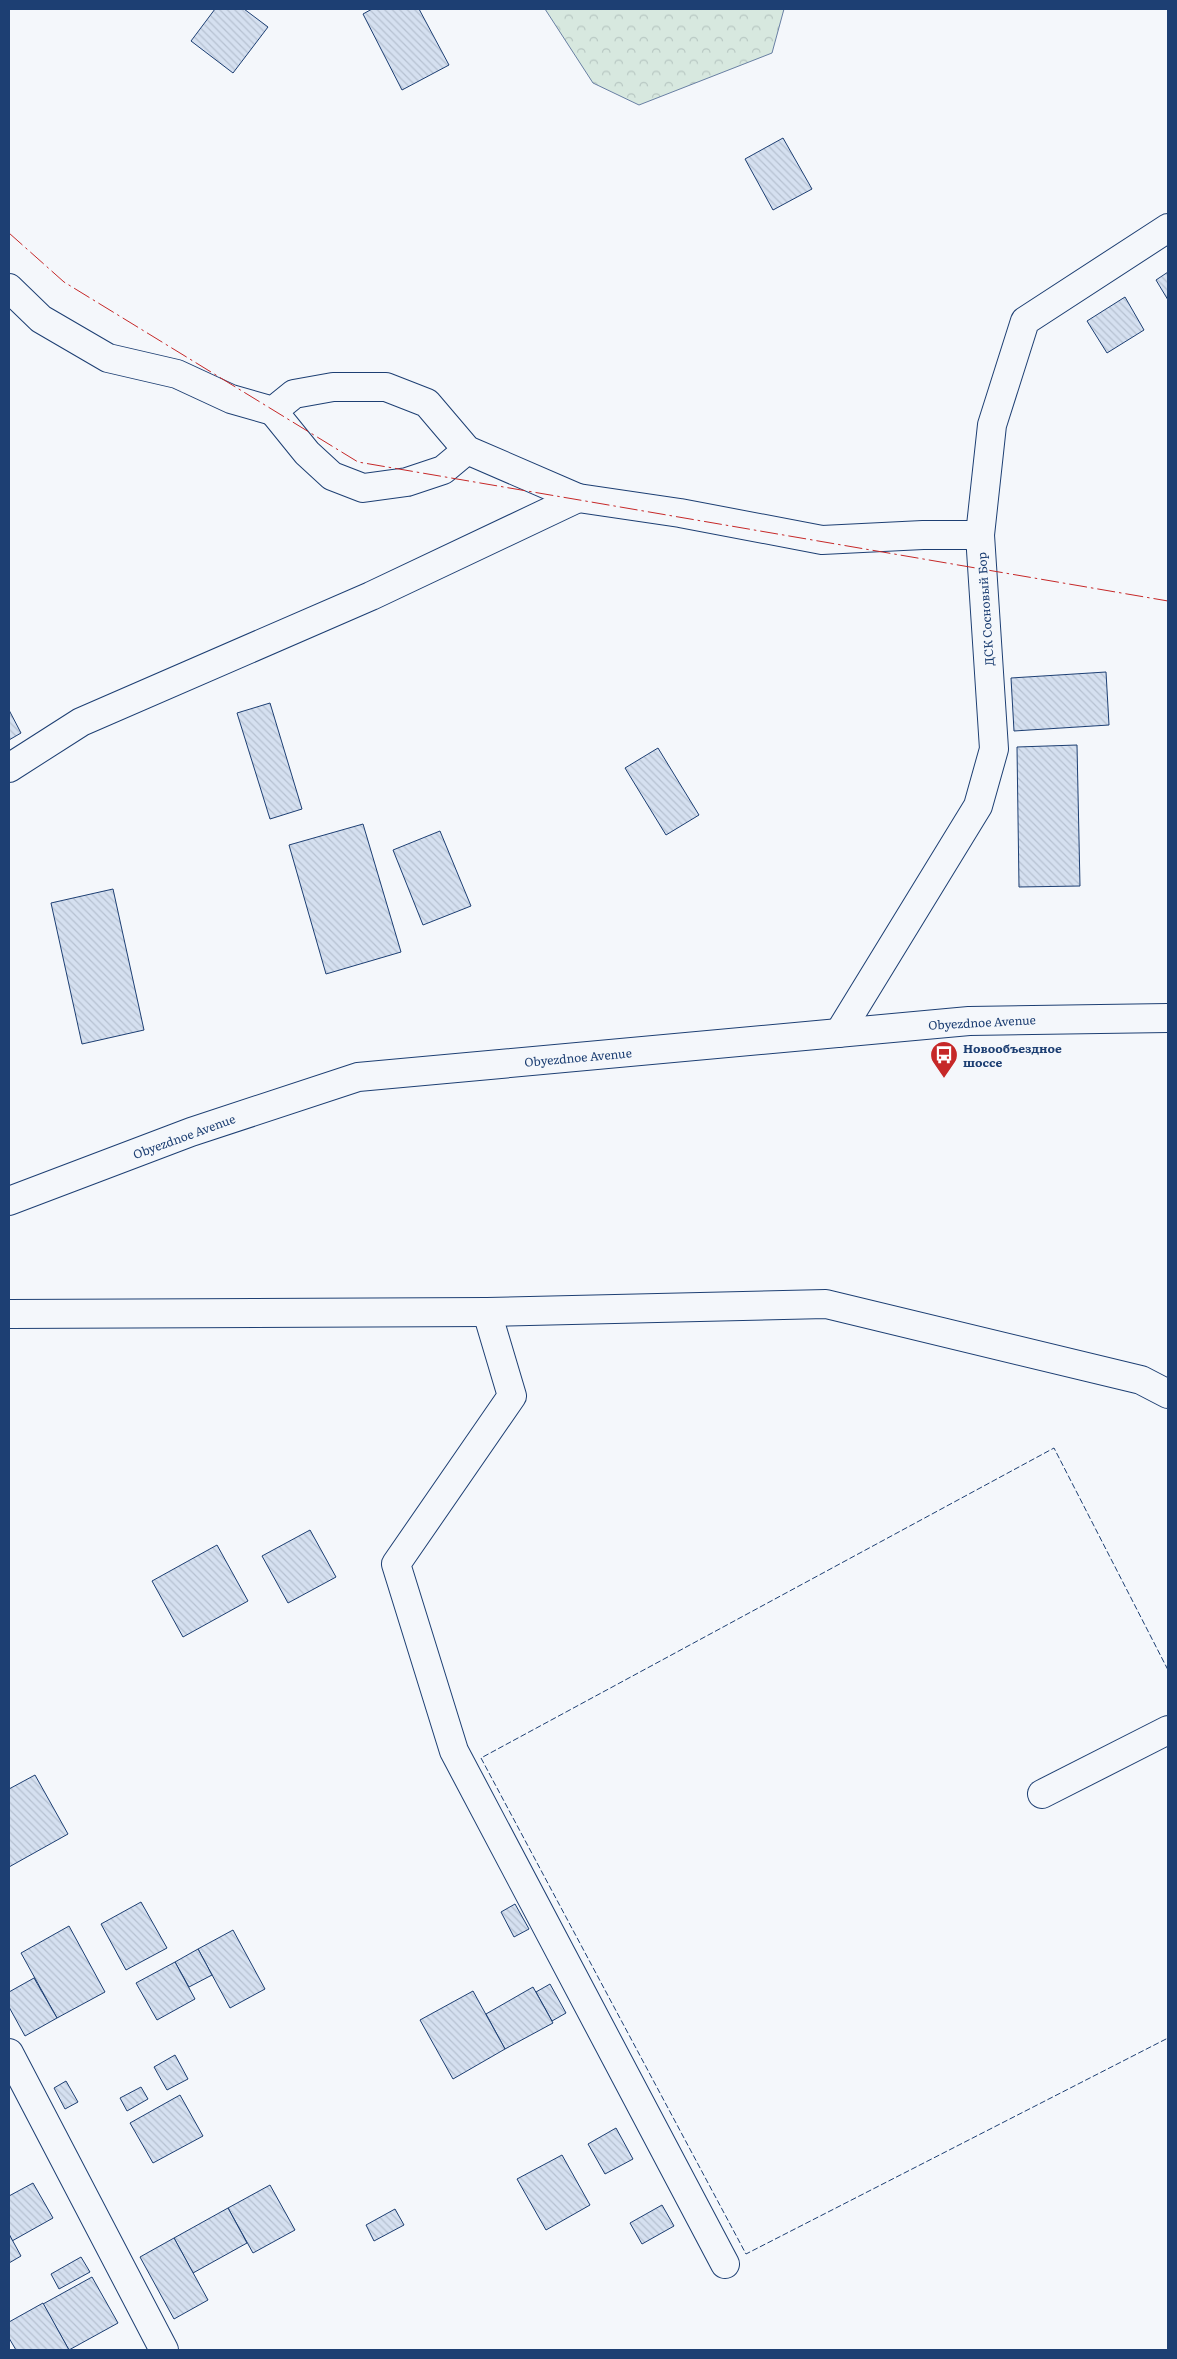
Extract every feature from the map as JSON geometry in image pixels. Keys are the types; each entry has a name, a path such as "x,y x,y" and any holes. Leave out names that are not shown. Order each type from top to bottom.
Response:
{"street":[{"name":"ДСК Сосновый Бор","path":"839,1033 978,806 994,748 980,535 992,425 1025,322 1168,228"},
{"path":"9,288 41,319 108,358 176,374 231,399 273,411 307,453 332,476 364,488 406,482 443,470 467,450"},
{"path":"273,411 294,394 332,386 386,387 427,403 467,450 578,498 680,513 822,540 923,535 980,535"},
{"path":"9,768 81,722 371,596 578,498"},
{"name":"Obyezdnoe Avenue","path":"9,1201 191,1132 358,1077 969,1021 1168,1018"},
{"path":"9,1314 488,1312 826,1304 1141,1380 1168,1394"},
{"path":"488,1312 512,1396 396,1564 454,1750 725,2264"},
{"path":"1042,1794 1168,1730"},
{"path":"9,2053 164,2350"}],"green space":[{"path":"545,9 784,9 772,53 639,105 593,83"}],"building":[{"path":"215,9 244,9 268,27 233,73 191,41"},
{"path":"372,9 419,9 449,65 402,90 363,14"},
{"path":"783,138 812,189 773,210 745,159"},
{"path":"1168,272 1168,300 1156,280"},
{"path":"1125,297 1144,330 1107,353 1087,321"},
{"path":"1106,672 1109,725 1014,731 1011,678"},
{"path":"270,703 302,809 270,819 237,713"},
{"path":"9,710 21,733 9,740"},
{"path":"1077,745 1080,886 1019,887 1017,747"},
{"path":"658,748 699,815 666,835 625,768"},
{"path":"363,824 401,952 326,974 289,845"},
{"path":"440,831 471,906 423,925 393,850"},
{"path":"113,889 144,1030 82,1044 51,903"},
{"path":"310,1530 336,1577 288,1603 262,1556"},
{"path":"217,1545 248,1601 183,1637 152,1581"},
{"path":"35,1775 68,1834 9,1867 9,1789"},
{"path":"141,1902 167,1948 126,1970 101,1924"},
{"path":"515,1904 529,1929 514,1937 501,1912"},
{"path":"69,1926 105,1992 57,2018 21,1953"},
{"path":"233,1930 265,1989 230,2008 198,1949"},
{"path":"198,1949 212,1975 189,1987 175,1962"},
{"path":"175,1962 195,1999 157,2020 136,1983"},
{"path":"34,1978 57,2018 25,2036 9,2007 9,1992"},
{"path":"550,1984 566,2013 552,2021 536,1992"},
{"path":"533,1987 553,2023 505,2049 486,2014"},
{"path":"473,1991 505,2049 453,2079 420,2020"},
{"path":"175,2055 188,2079 167,2090 154,2067"},
{"path":"66,2081 78,2102 65,2109 54,2088"},
{"path":"141,2087 148,2099 127,2111 120,2098"},
{"path":"180,2095 203,2136 153,2163 130,2123"},
{"path":"616,2128 633,2159 605,2174 588,2144"},
{"path":"562,2155 590,2205 546,2230 517,2179"},
{"path":"33,2183 53,2218 12,2241 9,2234 9,2196"},
{"path":"270,2185 295,2230 253,2253 228,2208"},
{"path":"662,2205 674,2226 642,2244 630,2223"},
{"path":"228,2208 247,2243 193,2273 174,2238"},
{"path":"395,2209 404,2225 374,2241 366,2225"},
{"path":"9,2234 21,2256 9,2263"},
{"path":"174,2238 208,2300 174,2319 140,2257"},
{"path":"81,2257 90,2272 59,2289 51,2274"},
{"path":"92,2277 118,2323 69,2350 43,2304"},
{"path":"43,2303 69,2350 16,2350 9,2338 9,2322"}],"fence":[{"path":"1168,1670 1054,1448 481,1758 746,2254 1168,2038"}],"power":[{"path":"9,233 64,282 358,462 1168,601"}],"place":[{"name":"Новообъездное шоссе","path":"944,1079"}]}
